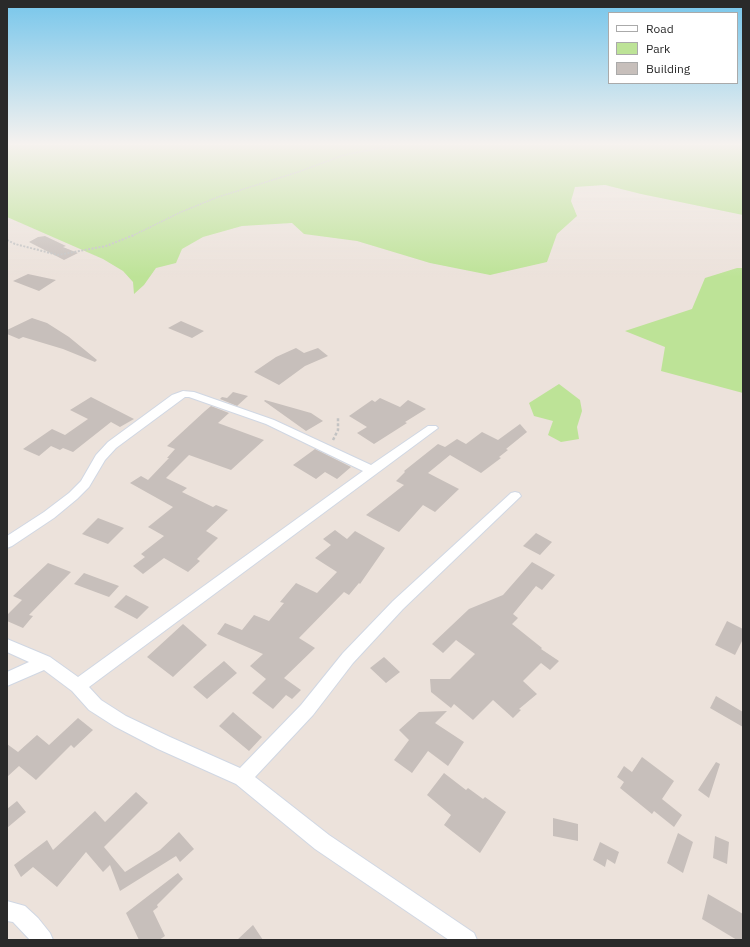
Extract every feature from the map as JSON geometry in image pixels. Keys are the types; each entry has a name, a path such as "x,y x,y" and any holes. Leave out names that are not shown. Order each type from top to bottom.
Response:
{"street":[{"path":"7,543 22,530 49,515 73,496 85,484 100,458 112,445 176,397 183,394 190,394 270,422 372,470"},
{"path":"78,686 372,470 432,428"},
{"path":"242,778 307,710 348,658 398,605 515,496"},
{"path":"7,645 45,662 78,686 95,705 120,721 164,743 242,778 322,842 467,940"},
{"path":"7,679 45,662"},
{"path":"7,910 18,914 43,940"}],"path":[{"path":"7,240 15,244 58,255 106,246 142,232 182,212 218,197 243,189"},
{"path":"329,450 338,430 338,417"}],"green space":[{"path":"7,189 574,189 571,201 577,216 557,234 547,262 490,275 430,263 357,241 304,234 292,223 242,226 203,237 182,249 176,263 156,268 144,285 134,294 133,282 123,271 103,259 7,217"},
{"path":"622,189 743,189 743,215"},
{"path":"737,268 743,268 743,393 661,371 665,347 625,331 692,309 705,278"},
{"path":"559,384 580,400 582,411 577,427 579,439 561,442 548,435 553,421 534,416 529,403"}],"building":[{"path":"45,236 66,246 63,247 78,253 64,260 29,242 38,237"},
{"path":"28,274 56,280 39,291 13,281"},
{"path":"32,318 47,323 69,337 97,360 95,362 63,349 23,337 19,339 7,334 7,330"},
{"path":"181,321 204,331 192,338 168,328"},
{"path":"296,348 304,353 318,348 328,356 305,366 279,385 254,372 276,357"},
{"path":"233,392 248,396 237,406 220,399 222,397 227,398"},
{"path":"91,397 134,419 120,427 111,422 73,452 63,448 60,450 51,446 39,456 23,449 52,429 65,435 88,419 70,410"},
{"path":"380,398 400,407 408,400 426,409 374,444 357,433 367,427 349,416 372,400 375,402"},
{"path":"265,400 311,413 323,421 306,431 264,401"},
{"path":"211,406 229,413 218,423 264,440 231,470 189,455 166,478 187,488 182,492 213,507 216,505 228,510 206,531 218,538 197,559 200,561 188,572 164,558 143,574 133,566 145,557 141,554 164,536 148,527 173,507 130,483 141,476 148,480 169,458 167,458 175,449 167,446"},
{"path":"520,424 527,432 506,449 508,450 499,457 501,458 481,473 450,455 428,473 459,489 435,512 423,505 399,532 366,515 404,485 396,481 405,472 404,471 438,444 445,447 457,439 466,444 482,432 498,440"},
{"path":"315,449 351,467 337,479 325,472 316,479 293,465"},
{"path":"98,518 124,528 108,544 82,534"},
{"path":"335,530 347,539 355,531 385,548 360,584 359,583 349,595 344,592 299,638 315,648 284,678 301,690 292,699 286,695 273,709 252,693 266,679 250,666 263,654 217,634 225,623 242,630 254,615 269,621 284,603 280,602 296,583 317,593 337,572 315,558 331,545 323,539"},
{"path":"536,533 552,542 540,555 523,546"},
{"path":"532,562 555,575 542,590 536,586 513,614 518,618 512,624 542,648 541,649 559,661 550,670 541,663 523,681 537,694 519,709 521,710 513,718 493,700 473,720 454,704 451,708 431,692 430,679 450,679 475,654 456,640 443,653 432,644 469,609 503,595"},
{"path":"48,563 71,572 29,615 33,616 23,628 7,621 7,615 22,600 13,596"},
{"path":"84,573 119,586 109,597 74,584"},
{"path":"126,595 149,607 137,619 114,607"},
{"path":"727,621 743,629 743,639 735,655 715,645"},
{"path":"183,624 207,645 173,677 147,657"},
{"path":"384,657 400,672 386,683 370,668"},
{"path":"224,661 237,673 207,699 193,687"},
{"path":"716,696 743,712 743,727 710,708"},
{"path":"447,711 435,723 464,742 448,766 428,751 412,773 394,760 409,740 399,730 419,712"},
{"path":"233,712 262,737 249,751 219,726"},
{"path":"78,718 93,730 74,748 71,745 36,780 19,766 7,777 7,744 18,752 37,735 49,745"},
{"path":"642,757 674,781 662,799 682,815 674,827 654,811 652,814 620,788 624,782 617,777 624,766 632,772"},
{"path":"716,762 720,764 709,798 698,790"},
{"path":"444,773 466,790 468,788 483,799 485,797 506,812 480,853 444,825 451,815 427,795"},
{"path":"136,792 148,803 104,847 125,872 160,850 179,832 194,849 180,862 176,856 120,891 110,865 103,872 86,852 57,887 33,867 21,877 14,865 47,840 53,850 95,811 105,822"},
{"path":"17,801 26,812 7,828 7,809"},
{"path":"553,818 578,824 578,841 553,836"},
{"path":"678,833 693,842 683,873 667,863"},
{"path":"715,836 729,842 727,864 713,858"},
{"path":"600,842 619,852 615,864 607,859 605,867 593,860"},
{"path":"178,873 183,879 153,911 165,936 159,940 139,940 126,913"},
{"path":"708,894 743,914 743,940 737,940 702,919"},
{"path":"253,925 263,940 237,940"}]}
